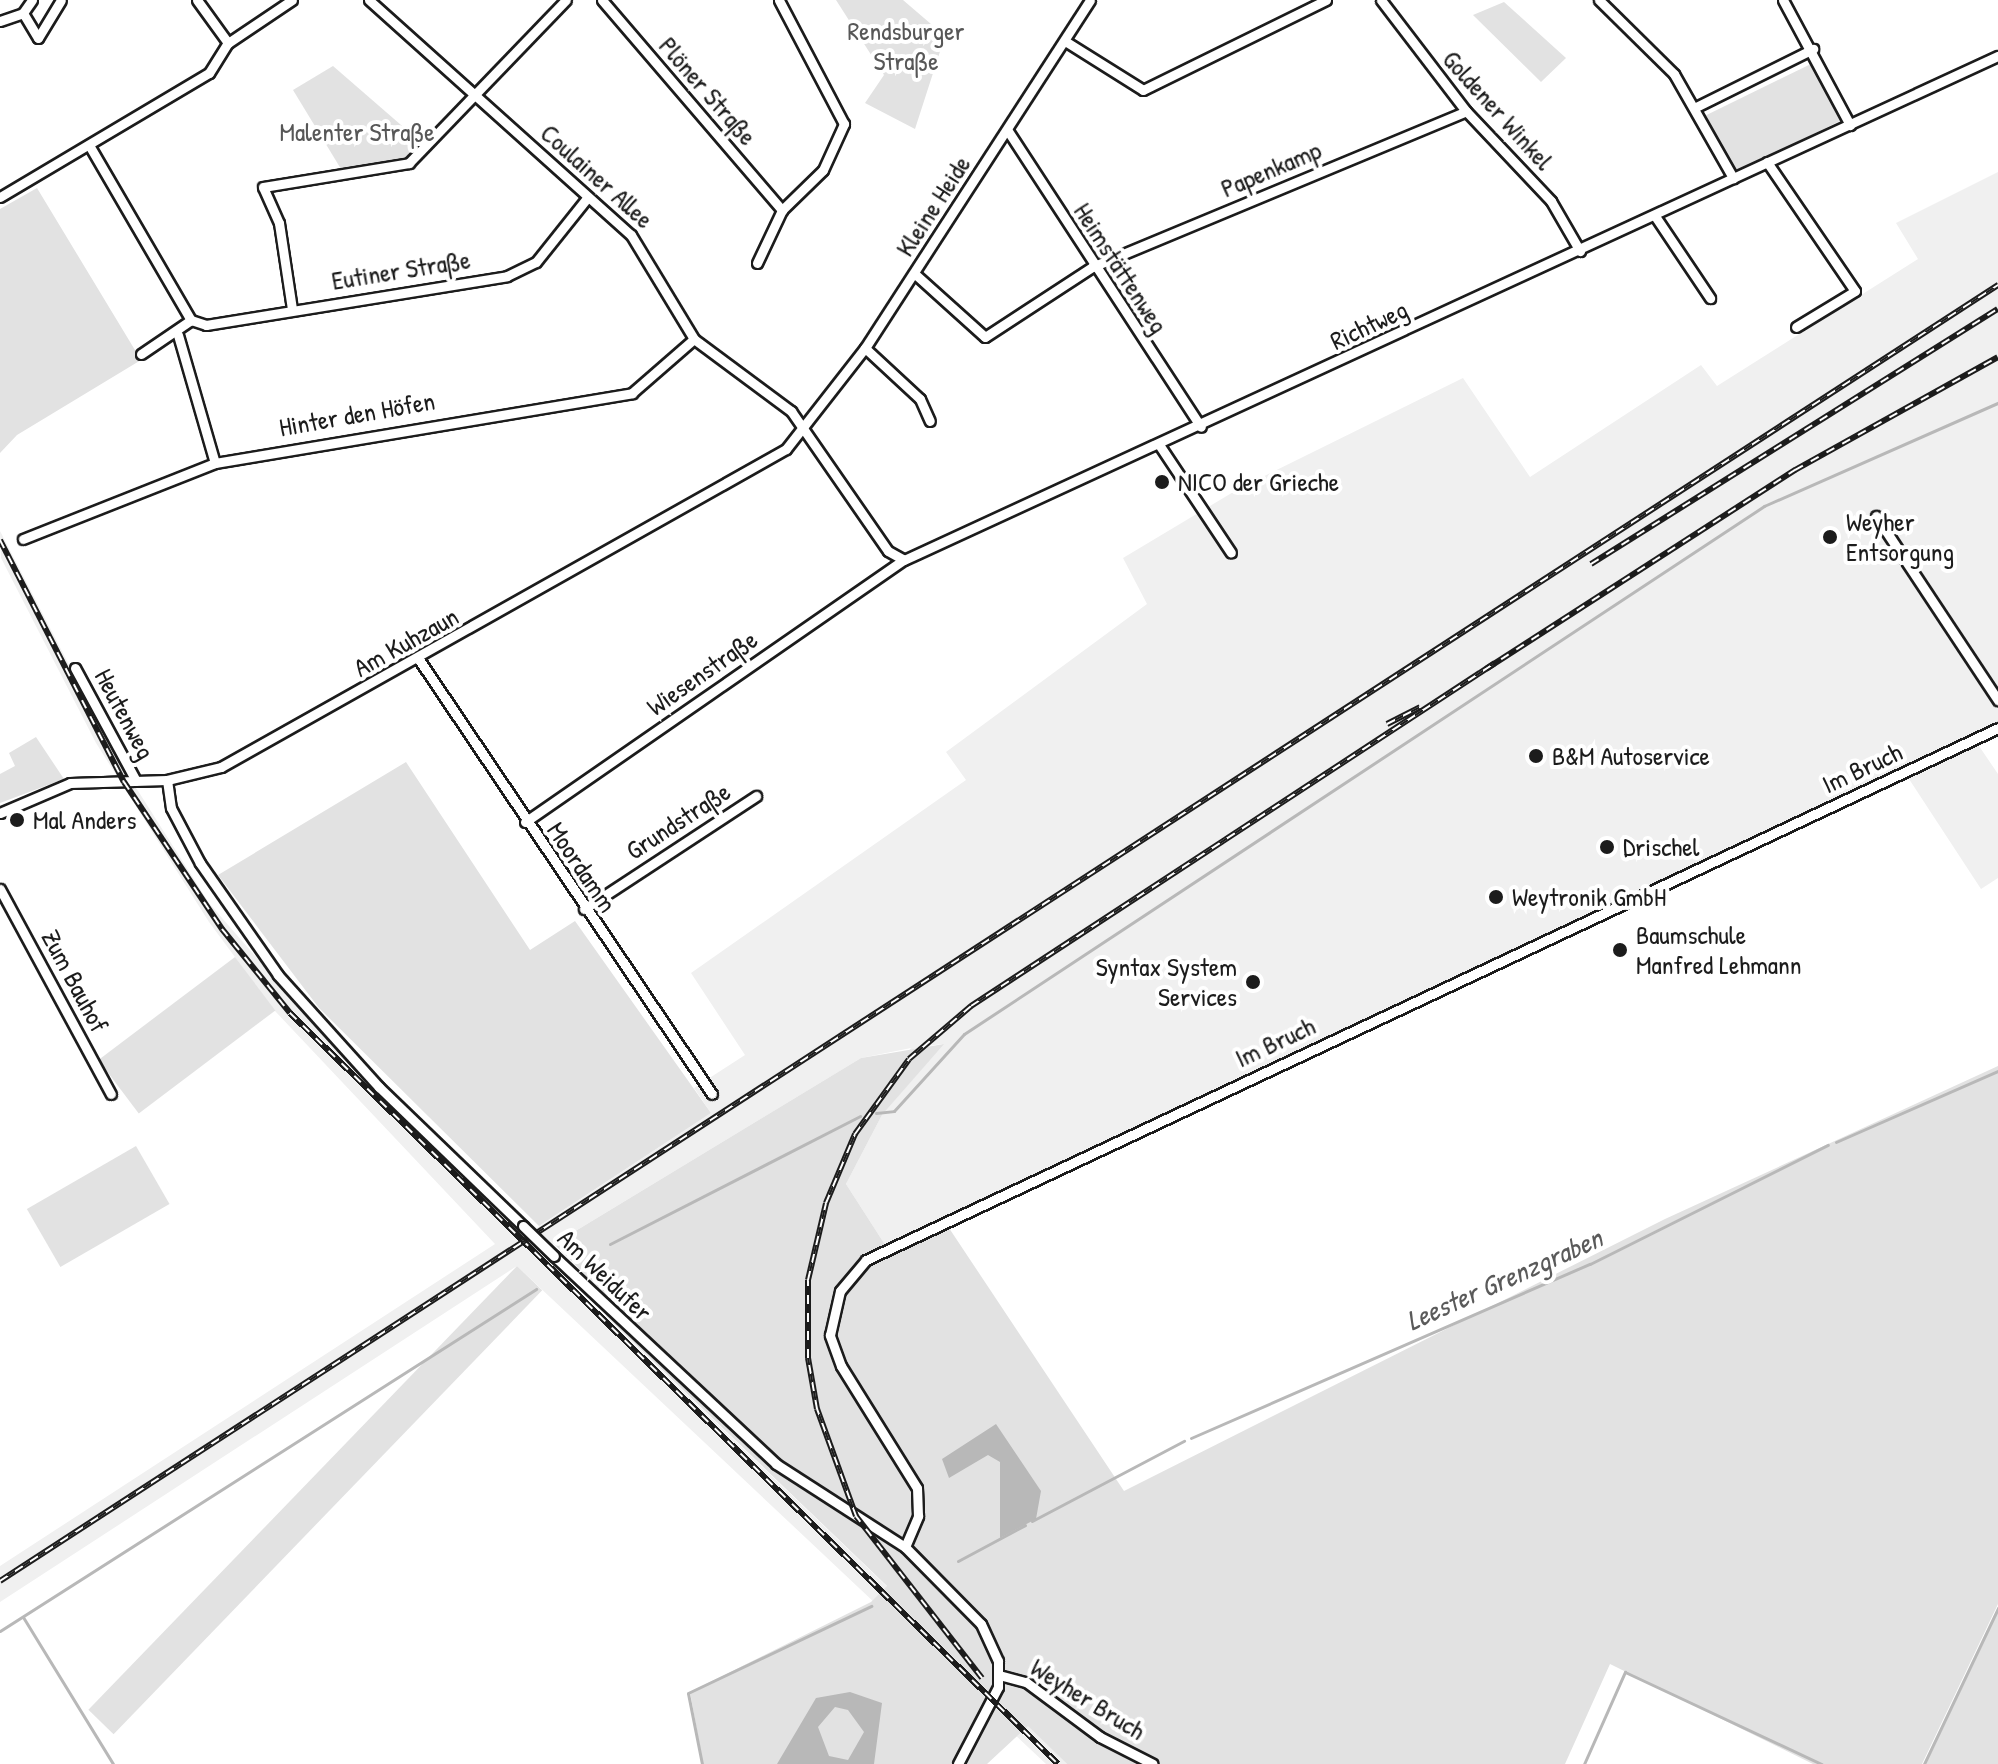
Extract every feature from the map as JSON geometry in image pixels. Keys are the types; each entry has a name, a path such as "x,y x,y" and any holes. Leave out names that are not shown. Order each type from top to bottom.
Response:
{"street":[{"path":"0,21 23,13 32,0"},
{"path":"23,13 38,38 61,0"},
{"path":"197,0 228,43"},
{"path":"0,197 209,73 228,43 292,0"},
{"name":"Coulainer Allee","path":"369,0 646,252 694,339 791,411 806,432"},
{"path":"292,309 279,223 263,187 409,163 472,91 566,0"},
{"name":"Plöner Straße","path":"602,0 782,210"},
{"path":"757,263 782,210 823,170 844,124 779,0"},
{"name":"Kleine Heide","path":"806,432 915,274 1090,0"},
{"path":"1065,41 1143,90 1326,0"},
{"name":"Goldener Winkel","path":"1381,0 1466,111 1551,201 1580,251"},
{"path":"1599,0 1674,74 1696,107 1733,178"},
{"path":"1783,0 1813,49 1850,125"},
{"path":"1696,107 1813,49"},
{"name":"Richtweg","path":"904,560 1160,446 1998,56"},
{"name":"Papenkamp","path":"915,274 985,337 1092,267 1466,111"},
{"name":"Heimstättenweg","path":"1008,131 1092,267 1201,427"},
{"path":"89,145 191,320 178,335 141,354"},
{"path":"1767,162 1855,291 1796,327"},
{"name":"Eutiner Straße","path":"191,320 206,325 507,276 536,262 587,198"},
{"path":"1655,216 1710,298"},
{"path":"178,335 215,463"},
{"name":"Hinter den Höfen","path":"23,539 215,463 632,393 694,339"},
{"path":"865,348 920,399 930,421"},
{"path":"806,432 888,551 904,560"},
{"name":"Am Kuhzaun","path":"0,813 70,783 167,780 221,767 420,661 806,432"},
{"path":"1160,446 1231,553"},
{"path":"1876,516 1998,700"},
{"name":"Wiesenstraße","path":"525,822 904,560"},
{"name":"Moordamm","path":"420,661 525,822 712,1094"},
{"name":"Heutenweg","path":"75,668 136,781"},
{"name":"Im Bruch","path":"905,1547 918,1516 917,1488 841,1366 830,1335 840,1291 866,1260 1998,728"},
{"name":"Am Weidufer","path":"167,780 171,808 200,863 278,975 379,1087 776,1464 905,1547 981,1624 999,1675"},
{"name":"Grundstraße","path":"584,909 756,796"},
{"name":"Zum Bauhof","path":"0,889 111,1094"},
{"path":"958,1764 993,1703 999,1675"},
{"name":"Weyher Bruch","path":"999,1675 1026,1682 1100,1737 1153,1764"}],"shaded area":[{"path":"1998,172 1998,737 1979,746 1998,774 1998,878 1981,889 1909,779 891,1254 846,1184 882,1115 943,1044 927,1046 859,1137 828,1209 811,1317 819,1398 849,1492 896,1567 994,1691 1067,1764 1046,1764 517,1266 0,1602 0,1566 495,1244 275,1011 209,922 96,743 1,558 0,531 116,756 209,903 366,1083 523,1237 711,1113 694,1088 745,1055 691,973 966,780 946,752 1147,604 1123,558 1240,488 1463,378 1530,477 1701,365 1717,386 1918,259 1896,223","holes":["911,1048 850,1133 821,1206 799,1318 807,1402 836,1485 865,1538 946,1643 539,1253 861,1058"]},
{"path":"996,1424 1041,1491 1036,1519 1000,1538 1000,1462 988,1455 949,1478 942,1459"},
{"path":"850,1692 882,1703 874,1764 777,1764 816,1698","holes":["835,1707 848,1710 864,1732 848,1760 829,1756 818,1727"]}],"green space":[{"name":"Rendsburger Straße","path":"836,0 903,0 945,36 915,129 865,103 884,75"},
{"path":"1504,2 1566,58 1541,82 1473,15"},
{"path":"1813,63 1841,121 1734,173 1706,115"},
{"name":"Malenter Straße","path":"333,66 416,138 407,157 341,169 293,90"},
{"path":"37,188 141,360 17,435 0,453 0,209"},
{"path":"36,737 64,779 0,803 0,774 15,766 9,753"},
{"path":"406,762 530,950 575,921 711,1113 539,1226 319,1008 218,875"},
{"path":"235,957 275,1011 139,1113 98,1060"},
{"path":"944,1044 882,1115 846,1184 891,1254 949,1228 1124,1491 1665,1219 1998,1066 1998,1604 1922,1764 1813,1764 1610,1664 1565,1764 1067,1764 1028,1726 987,1764 703,1764 690,1692 871,1602 887,1586 606,1316 615,1304 554,1244 861,1058"},
{"path":"136,1146 170,1204 60,1267 27,1209"},
{"path":"517,1266 542,1290 114,1734 88,1710"},
{"path":"1998,1612 1998,1764 1926,1764"}],"waterway":[{"path":"876,1113 894,1111 964,1034 1764,506 1998,403"},
{"name":"Leester Grenzgraben","path":"1836,1142 1998,1071"},
{"path":"610,1244 860,1116"},
{"name":"Leester Grenzgraben","path":"1191,1438 1590,1264 1828,1145"},
{"path":"0,1631 536,1289"},
{"name":"Leester Grenzgraben","path":"1032,1521 1184,1441"},
{"name":"Leester Grenzgraben","path":"958,1561 1025,1525"},
{"name":"Leester Grenzgraben","path":"702,1764 688,1693 871,1606"},
{"path":"1924,1764 1998,1608"},
{"path":"23,1617 113,1764"},
{"path":"1584,1764 1625,1672 1821,1764"}],"railway":[{"path":"0,1581 1998,285"},
{"path":"1591,564 1998,309"},
{"path":"1486,669 1795,470 1998,357"},
{"path":"0,540 124,782 222,929 290,1013 1058,1764"},
{"path":"982,1678 856,1516 817,1409 808,1358 808,1280 826,1203 855,1134 909,1059 971,1006 1495,663"},
{"path":"1387,724 1420,707"}],"place":[{"name":"NICO der Grieche","path":"1162,482"},
{"name":"Weyher Entsorgung","path":"1830,537"},
{"name":"B&M Autoservice","path":"1536,756"},
{"name":"Mal Anders","path":"17,820"},
{"name":"Drischel","path":"1607,847"},
{"name":"Weytronik GmbH","path":"1496,897"},
{"name":"Baumschule Manfred Lehmann","path":"1620,950"},
{"name":"Syntax System Services","path":"1253,982"}]}
